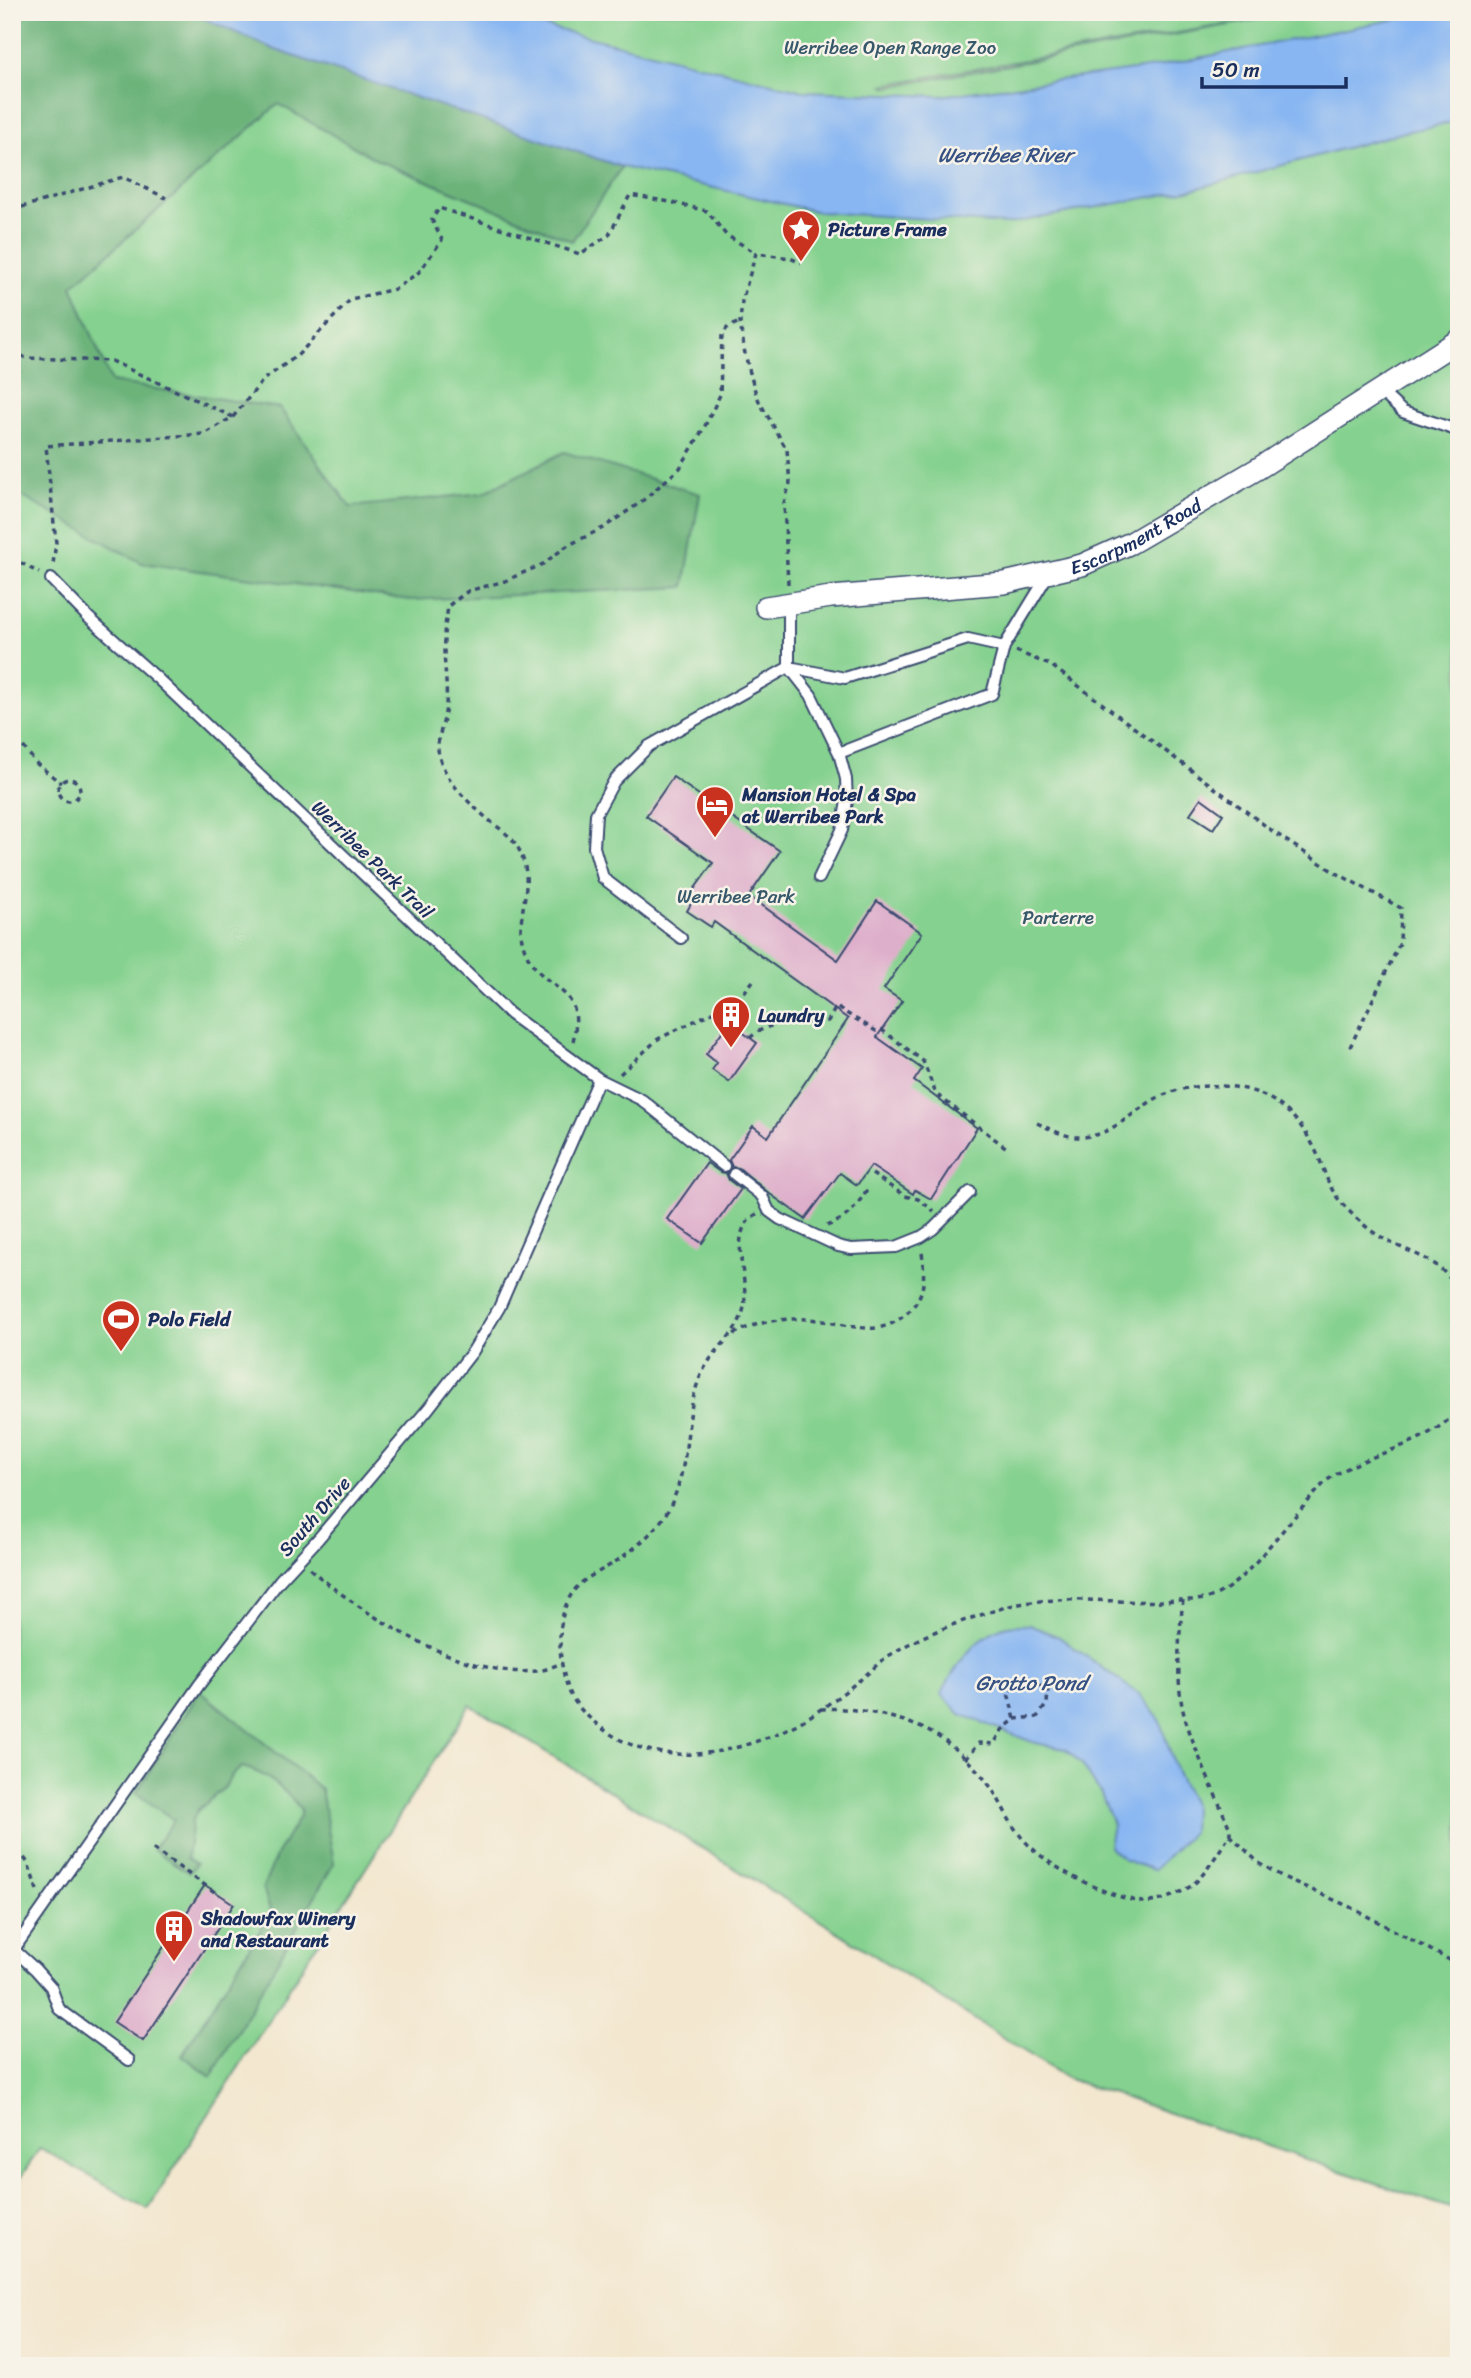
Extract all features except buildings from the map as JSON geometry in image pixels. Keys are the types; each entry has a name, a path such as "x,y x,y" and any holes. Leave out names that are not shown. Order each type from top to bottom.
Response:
{"street":[{"name":"Escarpment Road","path":"766,607 831,597 1004,583 1082,565 1131,543 1259,468 1459,340"}],"lane":[{"path":"1380,391 1403,412 1459,431"},
{"path":"839,753 992,694 1004,647 1049,573"},
{"name":"Werribee Park Trail","path":"51,579 89,618 158,678 510,1014 599,1079 642,1100 724,1166"},
{"path":"789,604 789,667 811,695 839,753 846,779 847,800 842,830 820,878"},
{"path":"681,938 603,878 594,847 596,814 614,781 649,746 789,667 845,678 968,639 1004,647"},
{"name":"South Drive","path":"13,1951 199,1685 280,1580 428,1409 472,1351 499,1308 599,1079"},
{"path":"734,1174 762,1196 769,1211 801,1230 838,1246 866,1250 896,1247 921,1237 970,1192"},
{"path":"13,1951 51,1987 59,2009 129,2060"}],"path":[{"path":"12,210 123,177 166,198"},
{"path":"12,558 51,579 56,543 46,446 204,434 233,417 264,379 298,356 351,299 395,289 419,272 442,240 432,220 439,208 580,254 609,235 630,195 707,211 726,235 756,253 790,258 801,263"},
{"path":"756,253 742,301 740,322 744,354 754,388 787,450 790,483 784,503 789,604"},
{"path":"569,1057 576,1030 576,1008 568,997 542,977 524,948 522,915 528,883 523,857 514,842 466,800 439,759 438,738 445,714 444,637 447,606 468,591 505,582 543,564 567,546 603,528 641,502 680,467 704,428 719,395 722,335 728,327 740,322"},
{"path":"12,351 26,358 111,360 233,417"},
{"path":"1004,647 1052,666 1275,833 1331,870 1401,908 1400,943 1349,1049"},
{"path":"17,739 37,764 61,783"},
{"path":"69,779 77,782 80,790 77,798 69,801 62,798 59,788 61,783 69,779"},
{"path":"611,1084 658,1039 739,999 754,981"},
{"path":"750,1038 767,1026 828,1021 836,1007 876,1031 882,1030 923,1061 936,1094 1008,1149"},
{"path":"1037,1123 1060,1134 1078,1138 1112,1129 1157,1098 1176,1090 1218,1086 1244,1089 1269,1097 1293,1116 1307,1132 1329,1184 1339,1200 1367,1227 1385,1240 1437,1266 1459,1288"},
{"path":"873,1174 905,1196 918,1199 944,1218"},
{"path":"801,1230 827,1227 848,1216 855,1210 866,1191 861,1187"},
{"path":"769,1211 753,1216 745,1223 741,1233 740,1251 746,1302 741,1322 713,1354 695,1387 677,1491 669,1509 660,1523 626,1555 589,1577 573,1592 565,1612 559,1641 562,1663 572,1696 592,1721 636,1748 663,1753 725,1751 792,1727 887,1657 916,1641 1001,1608 1049,1599 1153,1602 1211,1597 1240,1579 1326,1481 1341,1470 1405,1447 1428,1435 1459,1410"},
{"path":"732,1335 747,1327 785,1320 827,1321 875,1329 894,1324 908,1312 922,1289 921,1243"},
{"path":"299,1560 331,1587 370,1612 425,1646 463,1662 496,1670 537,1671 562,1663"},
{"path":"819,1709 850,1709 926,1728 965,1759 995,1794 1017,1833 1035,1853 1082,1882 1144,1902 1171,1897 1194,1885 1230,1835 1230,1829 1184,1717 1179,1671 1183,1600"},
{"path":"965,1759 979,1743 994,1744 1002,1730 1015,1719 1037,1717 1047,1704 1048,1688 1034,1682 1013,1686 1007,1693 1015,1719"},
{"path":"1230,1835 1267,1868 1350,1907 1459,1965"},
{"path":"12,1842 28,1863 43,1909"},
{"path":"153,1849 219,1895"}],"green space":[{"name":"Werribee Park","path":"12,12 1295,12 884,85 888,87 1301,12 1459,12 1459,2211 1066,2078 830,1927 470,1705 148,2209 40,2148 12,2190"},
{"path":"12,12 189,12 276,50 622,167 572,241 379,161 278,104 72,286 111,382 280,408 350,507 483,493 564,452 700,494 684,587 410,600 142,563 12,491"},
{"path":"200,1691 321,1789 334,1863 211,2077 182,2055 271,1913 263,1888 277,1854 301,1809 275,1783 260,1773 242,1767 231,1776 225,1787 198,1810 192,1820 187,1858 196,1864 189,1873 153,1849 174,1820 136,1793"}],"water":[{"name":"Werribee River","path":"189,12 488,12 803,91 940,96 1148,68 1432,12 1459,12 1459,121 1405,132 1194,189 1007,224 819,212 622,167 276,50"},
{"name":"Grotto Pond","path":"1029,1625 1059,1637 1140,1695 1159,1719 1177,1773 1193,1804 1192,1832 1154,1870 1125,1860 1109,1847 1113,1824 1101,1794 1082,1764 1065,1749 1035,1743 960,1714 941,1694 959,1664 981,1640 1004,1627"}],"place":[{"name":"Picture Frame","path":"801,263"},
{"name":"Mansion Hotel & Spa at Werribee Park","path":"715,839"},
{"name":"Laundry","path":"731,1049"},
{"name":"Polo Field","path":"121,1353"},
{"name":"Shadowfax Winery and Restaurant","path":"174,1963"}],"park label":[{"name":"Werribee Open Range Zoo","path":"890,47"},
{"name":"Parterre","path":"1058,917"}]}
